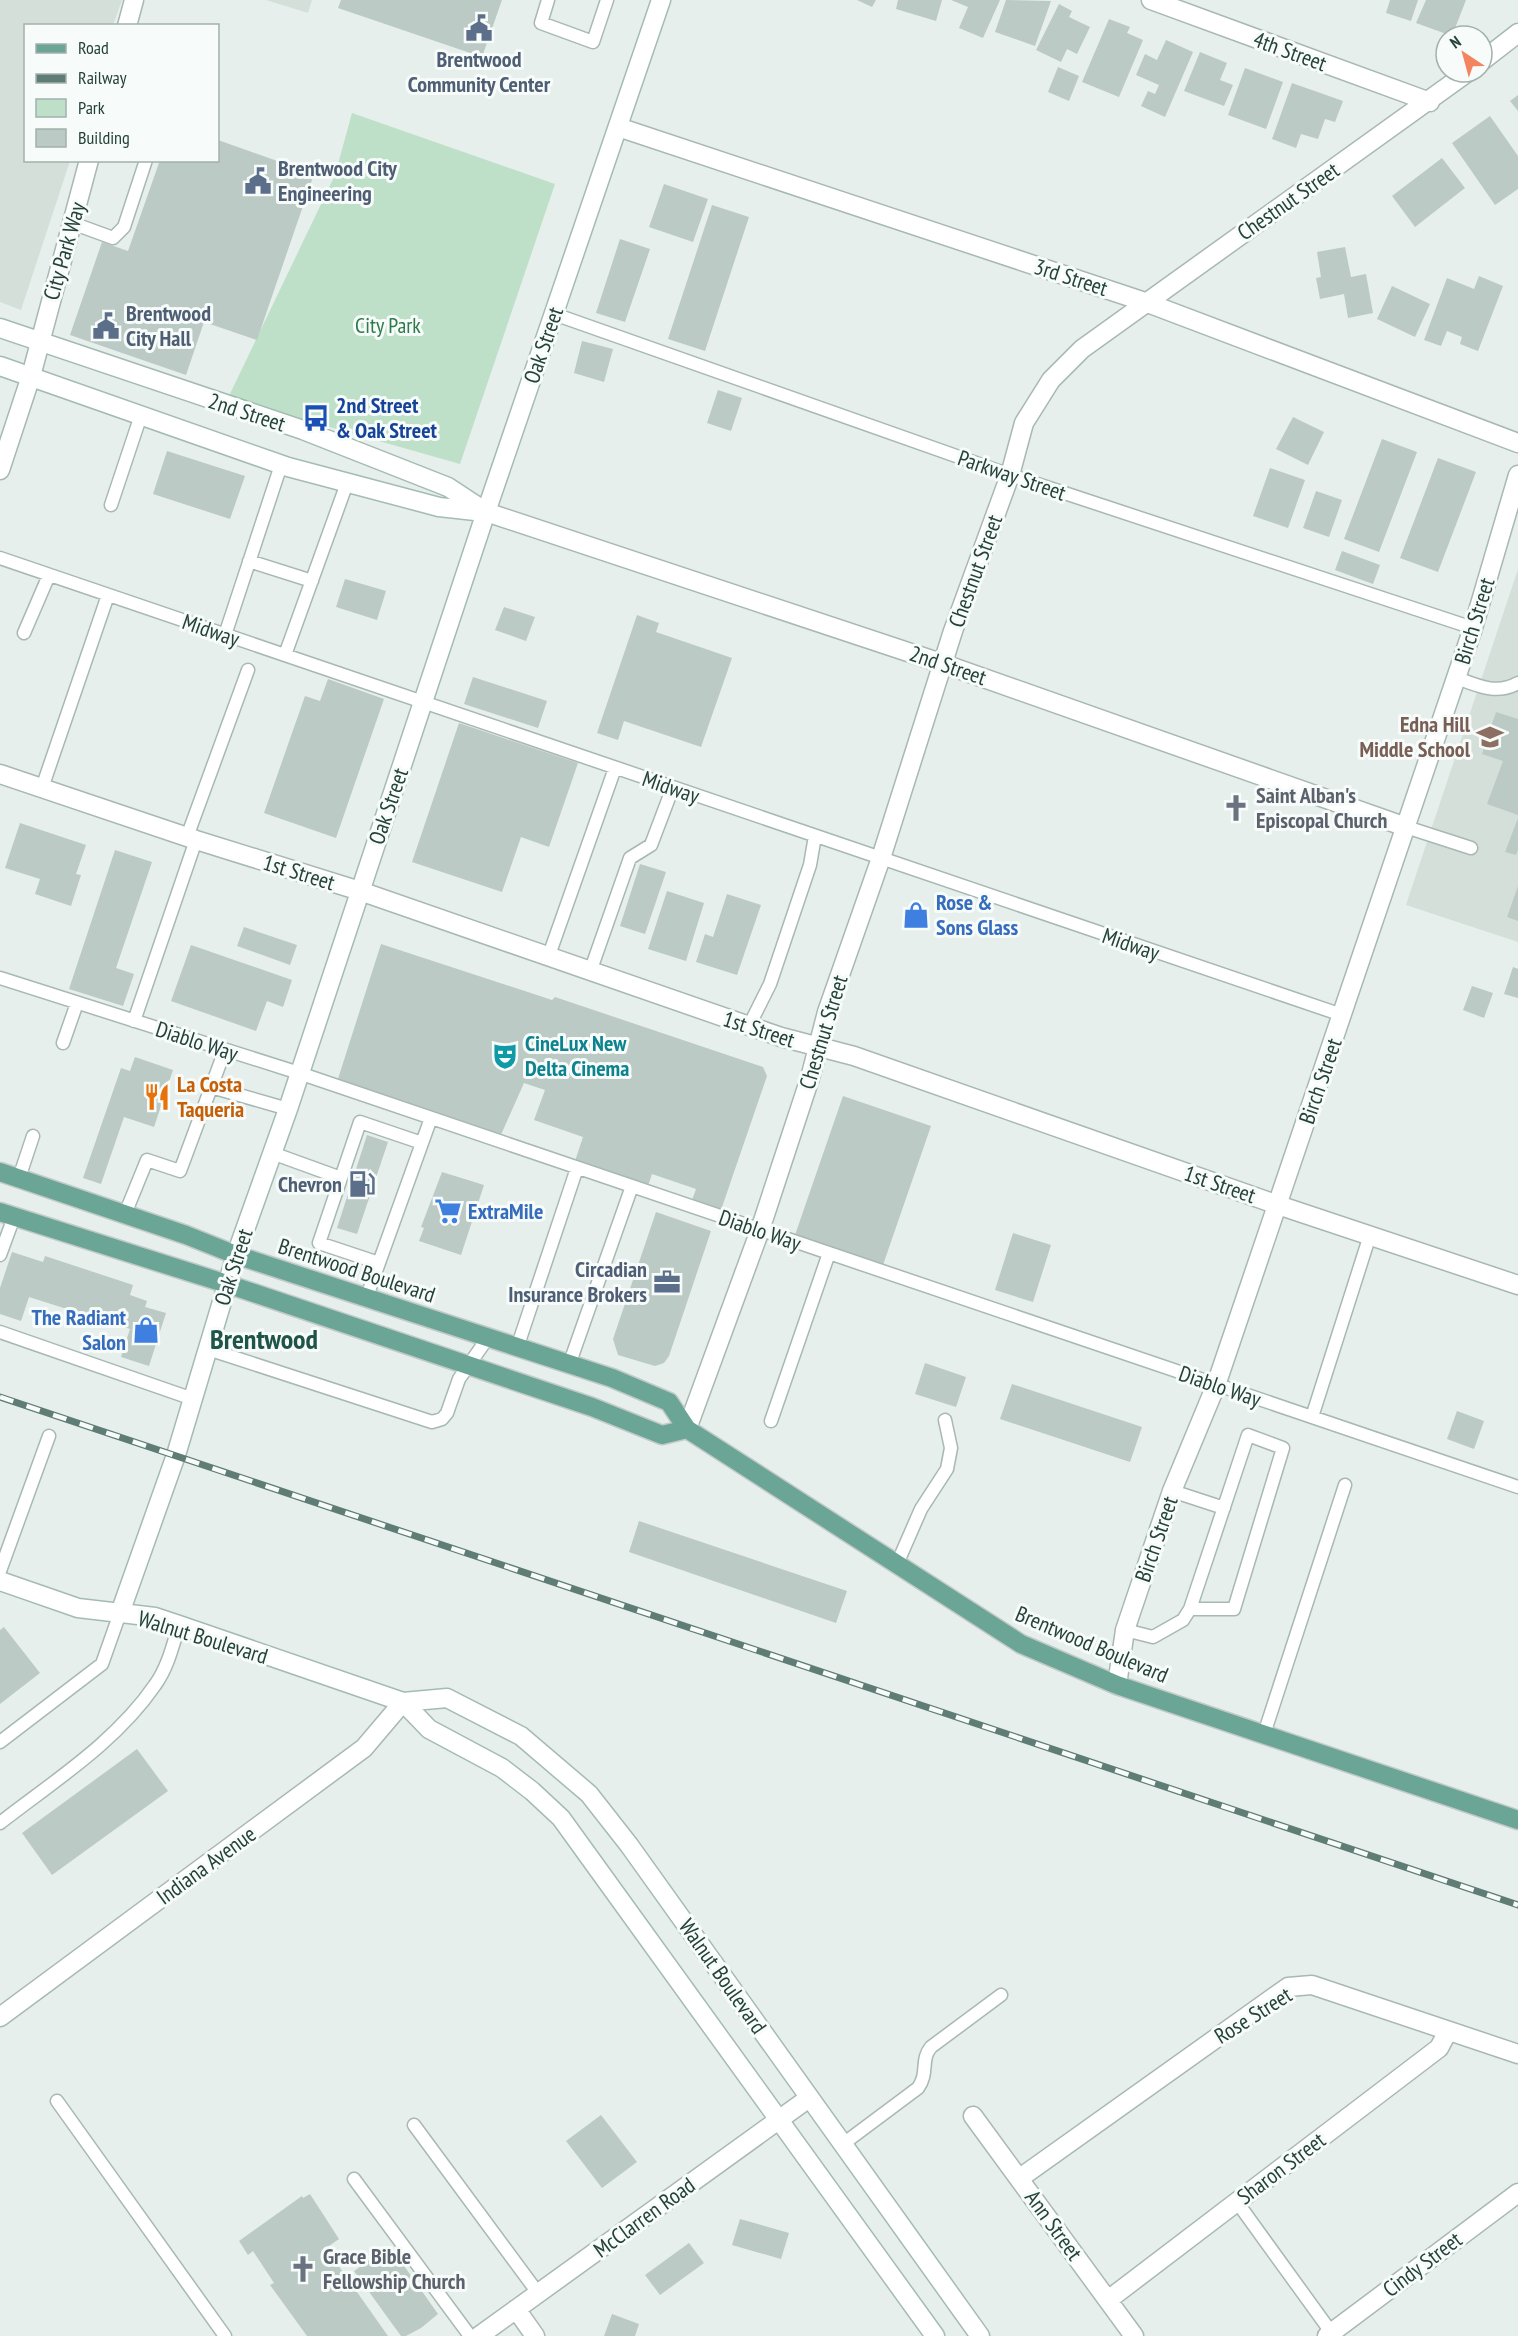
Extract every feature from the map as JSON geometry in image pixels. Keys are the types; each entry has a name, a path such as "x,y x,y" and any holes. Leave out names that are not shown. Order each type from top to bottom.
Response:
{"main road":[{"name":"Brentwood Boulevard","path":"0,1172 366,1299 612,1378 669,1402 687,1429 1022,1644 1118,1685 1518,1820"},
{"path":"7,1214 227,1284 592,1407 662,1435 687,1429"}],"street":[{"path":"128,24 134,0"},
{"name":"Oak Street","path":"120,1613 176,1455 236,1255 288,1108 486,512 661,0"},
{"name":"4th Street","path":"1151,0 1430,102"},
{"path":"1494,52 1518,33"},
{"name":"Chestnut Street","path":"687,1429 760,1230 827,1012 1010,475 1024,423 1051,380 1082,349 1453,84"},
{"name":"3rd Street","path":"618,127 1145,302 1518,443"},
{"name":"City Park Way","path":"0,470 31,376 88,162"},
{"name":"2nd Street","path":"0,328 303,430 448,487 486,512"},
{"name":"2nd Street","path":"0,366 281,465 439,507 486,512 944,664 1406,827"},
{"name":"Birch Street","path":"1118,1685 1125,1630 1172,1491 1216,1385 1457,678 1518,475"},
{"name":"1st Street","path":"0,774 192,839 360,891 749,1026 854,1056 1518,1285"},
{"name":"Walnut Boulevard","path":"0,1581 78,1608 155,1617 179,1624 403,1702 447,1698 521,1736 590,1794 980,2336"},
{"name":"Walnut Boulevard","path":"403,1702 429,1729 502,1768 532,1791 561,1818 935,2336"},
{"name":"Indiana Avenue","path":"0,2017 364,1748 403,1702"},
{"name":"Rose Street","path":"1020,2178 1288,1988 1312,1985 1518,2054"},
{"name":"Sharon Street","path":"1108,2300 1439,2048 1448,2031"},
{"name":"McClarren Road","path":"478,2336 809,2098"},
{"name":"Ann Street","path":"973,2116 1134,2336"},
{"name":"Cindy Street","path":"1329,2334 1518,2193"},
{"path":"516,2309 535,2336"}],"lane":[{"path":"548,0 540,23 593,42 607,0"},
{"path":"72,223 113,238 124,227 145,162"},
{"name":"Parkway Street","path":"554,314 1010,475 1473,628"},
{"path":"111,505 141,415"},
{"path":"225,635 281,465"},
{"path":"285,655 347,483"},
{"name":"Midway","path":"0,558 1342,1015"},
{"path":"249,561 312,580"},
{"path":"24,633 50,575"},
{"path":"42,788 108,595"},
{"path":"134,1021 248,670"},
{"path":"1457,678 1485,688 1506,690 1518,683"},
{"path":"548,958 615,768"},
{"path":"590,972 630,858 651,845 673,787"},
{"path":"1406,827 1471,848"},
{"path":"749,1026 770,984 810,865 815,836"},
{"name":"Diablo Way","path":"0,978 299,1073 1518,1487"},
{"path":"63,1043 76,1003"},
{"path":"125,1215 147,1160 180,1171 225,1050"},
{"path":"211,1087 288,1108"},
{"path":"366,1299 431,1118"},
{"path":"379,1263 319,1243 360,1122 422,1143"},
{"path":"19,1178 33,1136"},
{"path":"272,1153 341,1178"},
{"path":"517,1348 577,1168"},
{"path":"569,1365 632,1186"},
{"path":"0,1255 7,1214"},
{"path":"1312,1417 1370,1235"},
{"path":"771,1421 830,1253"},
{"path":"0,1332 193,1399"},
{"path":"208,1349 432,1422 442,1419 447,1413 459,1379 487,1339"},
{"path":"897,1564 921,1509 947,1469 951,1448 945,1420"},
{"path":"1125,1630 1154,1637 1183,1620 1190,1609 1248,1435 1283,1448 1234,1609 1190,1609"},
{"path":"0,1571 49,1436"},
{"path":"1264,1734 1345,1485"},
{"path":"1172,1491 1224,1508"},
{"path":"0,1742 102,1664 120,1613"},
{"path":"0,1823 117,1732 156,1684 166,1666 179,1624"},
{"path":"843,2144 918,2088 924,2080 925,2059 931,2047 1001,1995"},
{"path":"57,2101 225,2336"},
{"path":"414,2125 538,2293"},
{"path":"354,2179 470,2336"},
{"path":"1237,2202 1329,2334"}],"shaded area":[{"path":"0,0 122,0 113,24 24,24 24,162 70,162 21,310 0,302"},
{"path":"266,0 312,0 308,13"},
{"name":"Edna Hill Middle School","path":"1518,569 1518,942 1406,905"}],"green space":[{"name":"City Park","path":"352,113 555,184 460,464 228,398 335,175"}],"building":[{"path":"341,0 502,0 482,57 338,8"},
{"path":"857,0 876,0 872,7"},
{"path":"898,0 942,0 936,21 896,9"},
{"path":"951,0 1000,0 983,38 959,28 968,7"},
{"path":"1006,0 1051,1 1035,46 995,32"},
{"path":"1390,0 1418,0 1411,21 1386,13"},
{"path":"1426,0 1466,0 1457,24 1434,24 1434,30 1416,23"},
{"path":"1059,4 1072,11 1069,17 1090,27 1077,54 1067,49 1061,62 1036,50"},
{"path":"1109,19 1130,27 1127,33 1143,40 1119,97 1082,82"},
{"path":"1166,40 1193,52 1165,117 1141,106 1148,91 1155,94 1159,85 1136,75 1145,54 1157,60"},
{"path":"1200,52 1227,63 1220,80 1233,85 1224,106 1184,91"},
{"path":"1058,67 1079,76 1069,101 1048,92"},
{"path":"1245,68 1283,82 1266,129 1228,115"},
{"path":"1292,83 1343,101 1335,122 1325,119 1318,139 1301,134 1296,148 1272,139"},
{"path":"1518,95 1518,111 1510,101"},
{"path":"1490,116 1518,156 1518,189 1495,205 1452,143"},
{"path":"219,140 314,174 257,340 204,322 186,375 70,335 102,242 128,251 159,162 219,162"},
{"path":"1442,158 1465,188 1415,227 1392,196"},
{"path":"664,184 708,199 693,242 649,227"},
{"path":"712,205 749,217 705,351 668,339"},
{"path":"620,239 650,249 625,322 596,313"},
{"path":"1345,247 1351,277 1366,274 1373,313 1348,318 1344,294 1320,299 1316,278 1321,277 1317,252"},
{"path":"1479,276 1503,286 1478,351 1460,344 1462,337 1447,331 1441,346 1424,340 1447,278 1474,289"},
{"path":"1392,286 1430,304 1415,337 1377,319"},
{"path":"582,341 613,349 604,382 574,373"},
{"path":"718,390 742,398 731,431 707,423"},
{"path":"1293,417 1324,432 1308,465 1276,449"},
{"path":"1382,439 1417,452 1379,552 1344,539"},
{"path":"167,451 245,476 230,519 153,494"},
{"path":"1438,458 1476,472 1438,572 1400,558"},
{"path":"1270,468 1305,480 1288,528 1253,516"},
{"path":"1316,491 1342,500 1329,537 1303,528"},
{"path":"1342,551 1380,565 1373,584 1335,570"},
{"path":"345,579 386,591 377,620 336,607"},
{"path":"504,607 535,617 526,641 495,630"},
{"path":"637,615 659,623 656,632 732,658 701,747 624,721 618,740 597,733"},
{"path":"473,677 547,701 538,728 464,704"},
{"path":"328,679 384,699 336,838 264,813 305,696 320,701"},
{"path":"1496,712 1518,719 1518,815 1487,804 1503,761 1482,754"},
{"path":"459,723 578,763 549,847 521,837 502,892 412,862"},
{"path":"1518,818 1518,850 1516,855 1505,852"},
{"path":"20,823 86,845 76,874 81,875 71,906 35,894 40,879 5,868"},
{"path":"115,850 152,862 116,968 134,974 123,1006 69,989"},
{"path":"640,864 666,872 645,934 620,926"},
{"path":"1518,886 1518,921 1507,917"},
{"path":"667,891 704,903 686,961 648,949"},
{"path":"727,894 761,905 737,975 696,962 705,934 713,937"},
{"path":"244,927 297,945 290,965 237,946"},
{"path":"381,944 552,1000 555,997 763,1067 767,1076 721,1210 692,1200 696,1189 652,1174 648,1186 575,1161 583,1137 534,1120 545,1090 524,1083 500,1137 458,1120 337,1082"},
{"path":"191,945 292,980 283,1007 267,1001 256,1031 171,1001"},
{"path":"1513,967 1518,969 1518,998 1504,994"},
{"path":"1472,986 1493,993 1484,1018 1463,1010"},
{"path":"135,1057 173,1070 154,1127 124,1117 101,1184 83,1178 121,1068 130,1071"},
{"path":"843,1096 931,1126 883,1265 795,1235"},
{"path":"367,1135 388,1142 357,1234 337,1228"},
{"path":"442,1172 484,1185 461,1255 419,1241 424,1228 421,1227"},
{"path":"656,1212 711,1231 669,1356 664,1363 655,1366 618,1355 613,1339"},
{"path":"1013,1233 1051,1245 1033,1302 995,1290"},
{"path":"12,1252 43,1262 45,1256 133,1285 130,1295 147,1301 145,1307 166,1313 149,1366 121,1357 130,1329 29,1297 21,1321 0,1314 0,1288"},
{"path":"925,1363 966,1377 956,1407 915,1394"},
{"path":"1012,1384 1142,1427 1130,1462 1000,1419"},
{"path":"1457,1411 1484,1421 1474,1449 1447,1439"},
{"path":"639,1521 847,1591 836,1623 629,1552"},
{"path":"4,1627 40,1673 0,1704 0,1630"},
{"path":"137,1749 168,1791 52,1875 22,1833"},
{"path":"601,2115 637,2162 602,2188 566,2141"},
{"name":"Grace Bible Fellowship Church","path":"310,2194 339,2239 326,2248 388,2336 307,2336 270,2285 274,2283 253,2251 248,2255 239,2241 302,2196 303,2198"},
{"path":"740,2219 789,2233 781,2259 732,2245"},
{"path":"689,2243 704,2263 660,2295 645,2275"},
{"path":"390,2246 438,2314 421,2328 406,2336 401,2336 354,2271"},
{"path":"612,2314 639,2324 635,2336 604,2336"}],"railway":[{"path":"0,1397 1518,1905"}],"place":[{"name":"Brentwood Community Center","path":"479,28"},
{"name":"Brentwood City Engineering","path":"258,181"},
{"name":"Brentwood City Hall","path":"106,326"},
{"name":"2nd Street & Oak Street","path":"316,418"},
{"name":"Edna Hill Middle School","path":"1490,737"},
{"name":"Saint Alban's Episcopal Church","path":"1236,808"},
{"name":"Rose & Sons Glass","path":"916,915"},
{"name":"CineLux New Delta Cinema","path":"505,1056"},
{"name":"La Costa Taqueria","path":"157,1097"},
{"name":"Chevron","path":"362,1184"},
{"name":"ExtraMile","path":"448,1211"},
{"name":"Circadian Insurance Brokers","path":"667,1282"},
{"name":"The Radiant Salon","path":"146,1330"},
{"name":"Grace Bible Fellowship Church","path":"303,2269"}],"district":[{"name":"Brentwood","path":"264,1339"}]}
